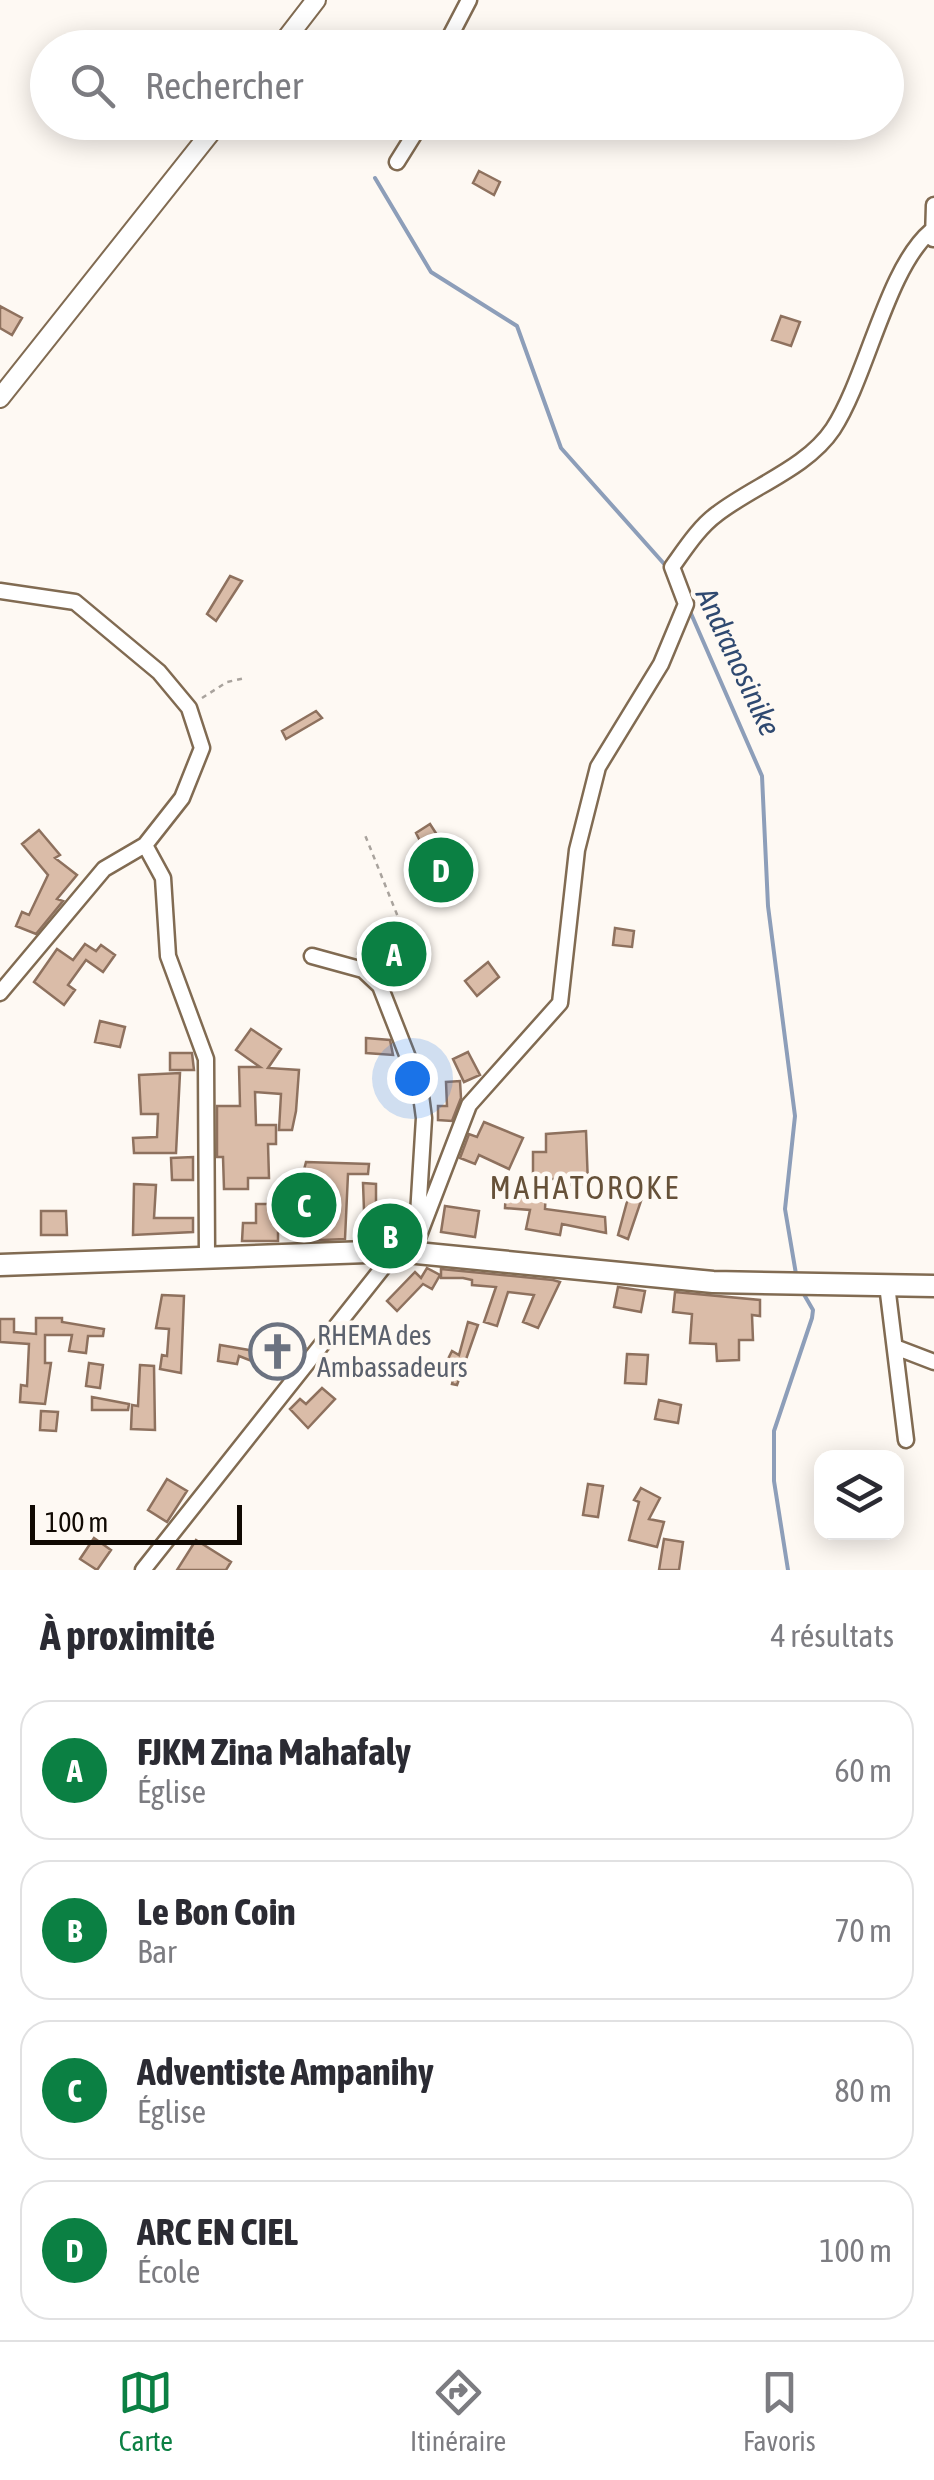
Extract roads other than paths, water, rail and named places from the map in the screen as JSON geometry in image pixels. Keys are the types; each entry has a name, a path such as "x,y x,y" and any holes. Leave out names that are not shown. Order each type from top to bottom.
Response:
{"main road":[{"path":"0,1265 406,1247 713,1282 934,1286"}],"street":[{"path":"292,30 316,0"},
{"path":"453,30 469,0"},
{"path":"0,398 205,140"},
{"path":"397,162 411,140"},
{"path":"142,1570 406,1247 469,1105 560,1004 572,930 576,850 598,767 661,664 686,604 672,566 716,514 741,502 824,441 843,411 911,256 933,236 934,205"},
{"path":"0,591 75,602 160,672 189,708 202,748 182,798 145,845 104,870 0,994"},
{"path":"145,845 162,878 168,956 206,1059 207,1257"},
{"path":"312,956 363,970 380,986 420,1088 424,1118 406,1247"},
{"path":"887,1285 906,1440"},
{"path":"895,1347 934,1362"}],"waterway":[{"name":"Andranosinike","path":"375,178 431,272 517,326 561,448 666,566"},
{"name":"Andranosinike","path":"689,609 762,776 768,906 795,1116 785,1209 796,1274"},
{"name":"Andranosinike","path":"788,1570 774,1481 774,1431 812,1318 813,1310 802,1291"}],"place":[{"name":"ARC EN CIEL","path":"441,870"},
{"name":"FJKM Zina Mahafaly","path":"394,954"},
{"name":"Adventiste Ampanihy","path":"304,1205"},
{"name":"Le Bon Coin","path":"390,1236"},
{"name":"RHEMA des Ambassadeurs","path":"278,1351"}],"district":[{"name":"MAHATOROKE","path":"585,1188"}]}
